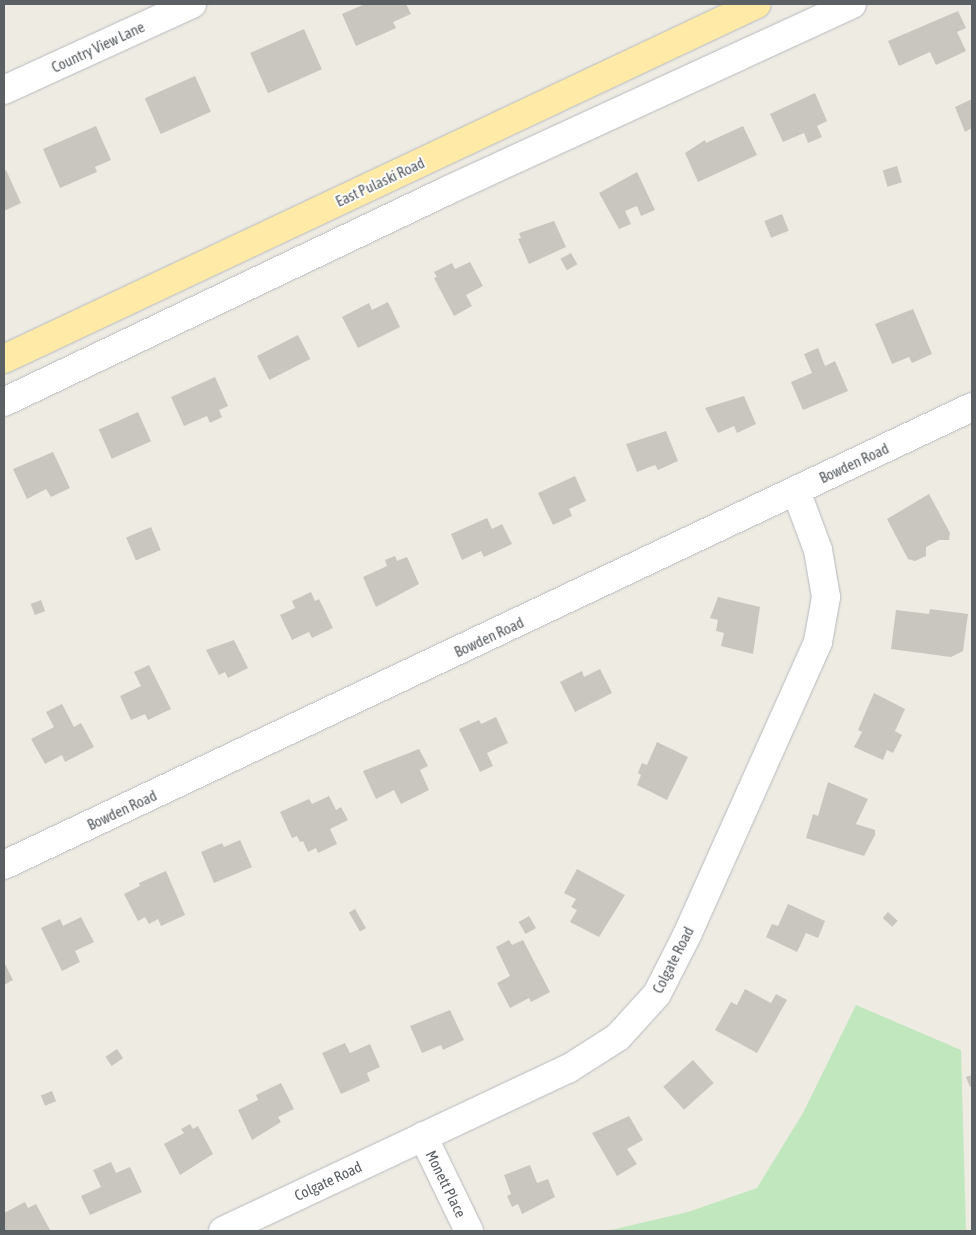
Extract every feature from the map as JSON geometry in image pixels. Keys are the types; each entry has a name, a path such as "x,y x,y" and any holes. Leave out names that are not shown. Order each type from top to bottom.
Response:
{"main road":[{"name":"East Pulaski Road","path":"4,359 757,4"}],"street":[{"name":"Country View Lane","path":"4,90 190,4"},
{"path":"4,402 656,93 852,4"},
{"name":"Bowden Road","path":"4,865 972,407"},
{"name":"Colgate Road","path":"223,1231 568,1068 618,1037 657,994 687,935 818,642 826,597 818,550 796,491"},
{"name":"Monett Place","path":"423,1136 469,1231"}],"green space":[{"path":"856,1005 961,1050 966,1231 611,1230 688,1212 757,1188 803,1113"}],"building":[{"path":"365,4 406,4 411,14 393,22 396,28 356,46 342,14"},
{"path":"958,11 966,28 957,32 966,51 936,65 930,52 899,66 888,41"},
{"path":"304,29 322,69 268,93 250,53"},
{"path":"195,76 211,112 161,134 145,98"},
{"path":"815,93 827,121 817,126 822,137 808,143 804,133 783,142 770,114"},
{"path":"972,99 972,128 965,132 955,107"},
{"path":"96,126 111,160 95,167 97,172 60,188 43,149"},
{"path":"743,126 757,155 698,182 685,153 705,140 706,143"},
{"path":"897,166 902,182 888,187 883,170"},
{"path":"6,170 21,203 4,211 4,171"},
{"path":"637,172 655,210 641,216 637,206 625,211 631,224 619,229 599,193"},
{"path":"782,214 789,231 771,238 764,221"},
{"path":"554,221 566,247 529,264 518,239 521,238 519,233"},
{"path":"571,253 577,264 567,270 561,259"},
{"path":"470,262 483,286 466,295 472,306 454,316 434,278 437,277 434,272 452,263 455,269"},
{"path":"388,302 400,327 358,348 342,317 369,303 372,310"},
{"path":"913,309 932,354 912,363 909,357 892,364 875,324"},
{"path":"298,335 310,359 269,380 257,356"},
{"path":"818,348 825,366 835,361 848,391 803,410 791,382 812,373 804,354"},
{"path":"215,377 228,406 219,410 222,417 210,423 207,416 184,426 171,397"},
{"path":"744,396 756,424 737,433 734,426 718,433 705,408"},
{"path":"138,412 151,441 112,459 99,429"},
{"path":"666,431 678,461 658,470 655,465 637,472 626,444"},
{"path":"53,452 70,488 51,497 46,489 27,499 13,469"},
{"path":"575,476 586,501 569,509 572,516 553,525 538,493"},
{"path":"929,494 950,533 949,540 939,540 926,547 926,556 915,561 908,559 887,519"},
{"path":"487,518 492,529 502,524 512,544 484,557 481,551 462,560 451,534"},
{"path":"151,527 161,550 136,561 126,538"},
{"path":"395,556 397,561 407,557 419,584 376,607 363,577 387,566 385,560"},
{"path":"311,592 315,601 319,599 333,628 312,638 309,632 292,640 280,615 295,608 292,601"},
{"path":"718,597 760,607 753,654 721,646 724,633 716,631 718,620 710,618"},
{"path":"41,600 45,611 35,615 31,604"},
{"path":"930,609 968,614 963,651 951,657 891,649 896,610 929,614"},
{"path":"234,640 248,668 228,678 225,672 219,675 206,650"},
{"path":"149,665 171,709 148,720 145,714 131,720 120,696 141,686 134,672"},
{"path":"600,669 612,693 575,712 560,682 582,671 584,677"},
{"path":"874,693 905,709 895,731 902,735 893,753 887,750 883,760 854,747 862,732 858,730"},
{"path":"62,704 74,727 81,723 94,747 65,762 62,755 45,764 31,739 54,727 46,712"},
{"path":"496,717 508,743 487,753 493,766 480,772 459,729 479,720 481,724"},
{"path":"657,742 688,757 667,800 637,785 641,775 638,773 642,763 647,765"},
{"path":"419,749 428,766 420,770 429,790 401,804 394,790 376,799 363,771"},
{"path":"828,782 868,799 856,824 875,830 875,835 864,856 806,838 813,814 818,816"},
{"path":"329,796 336,810 341,807 348,820 330,829 337,844 318,853 316,848 308,852 303,841 300,842 297,836 292,838 280,812 309,799 312,804"},
{"path":"240,840 252,867 214,883 201,852 222,843 224,847"},
{"path":"577,869 625,895 599,937 570,922 577,910 571,907 576,899 564,893"},
{"path":"166,871 185,915 161,926 158,919 149,924 145,917 138,921 124,894 140,886 139,883"},
{"path":"788,904 825,921 818,938 806,933 797,952 766,937 772,924 778,926"},
{"path":"355,909 366,928 360,932 349,912"},
{"path":"888,912 898,921 892,927 883,918"},
{"path":"529,916 536,928 526,934 519,922"},
{"path":"81,917 94,942 75,951 80,962 62,971 41,928 60,919 63,926"},
{"path":"509,940 512,945 523,940 550,992 531,1002 529,998 510,1008 497,983 510,976 496,947"},
{"path":"4,965 13,980 4,985"},
{"path":"745,989 771,1003 776,994 787,1000 757,1053 715,1030 731,1002 737,1005"},
{"path":"450,1010 464,1040 443,1050 441,1045 422,1053 410,1026"},
{"path":"345,1043 350,1053 370,1044 380,1067 367,1073 370,1081 341,1094 322,1053"},
{"path":"117,1049 123,1058 112,1066 105,1057"},
{"path":"693,1060 714,1083 684,1110 663,1087"},
{"path":"972,1075 972,1086 970,1087 966,1077"},
{"path":"281,1083 294,1109 278,1117 281,1122 252,1140 238,1110 258,1100 256,1095"},
{"path":"52,1091 56,1101 45,1106 41,1095"},
{"path":"629,1116 643,1140 627,1149 637,1164 617,1176 592,1133"},
{"path":"190,1124 193,1129 198,1126 213,1154 180,1175 164,1144 184,1133 181,1129"},
{"path":"111,1162 116,1173 130,1167 142,1192 90,1215 81,1196 101,1187 93,1170"},
{"path":"530,1165 537,1183 548,1179 555,1197 522,1214 518,1204 512,1207 507,1196 511,1194 504,1175"},
{"path":"25,1202 28,1208 36,1204 50,1230 4,1231 4,1213"}]}
